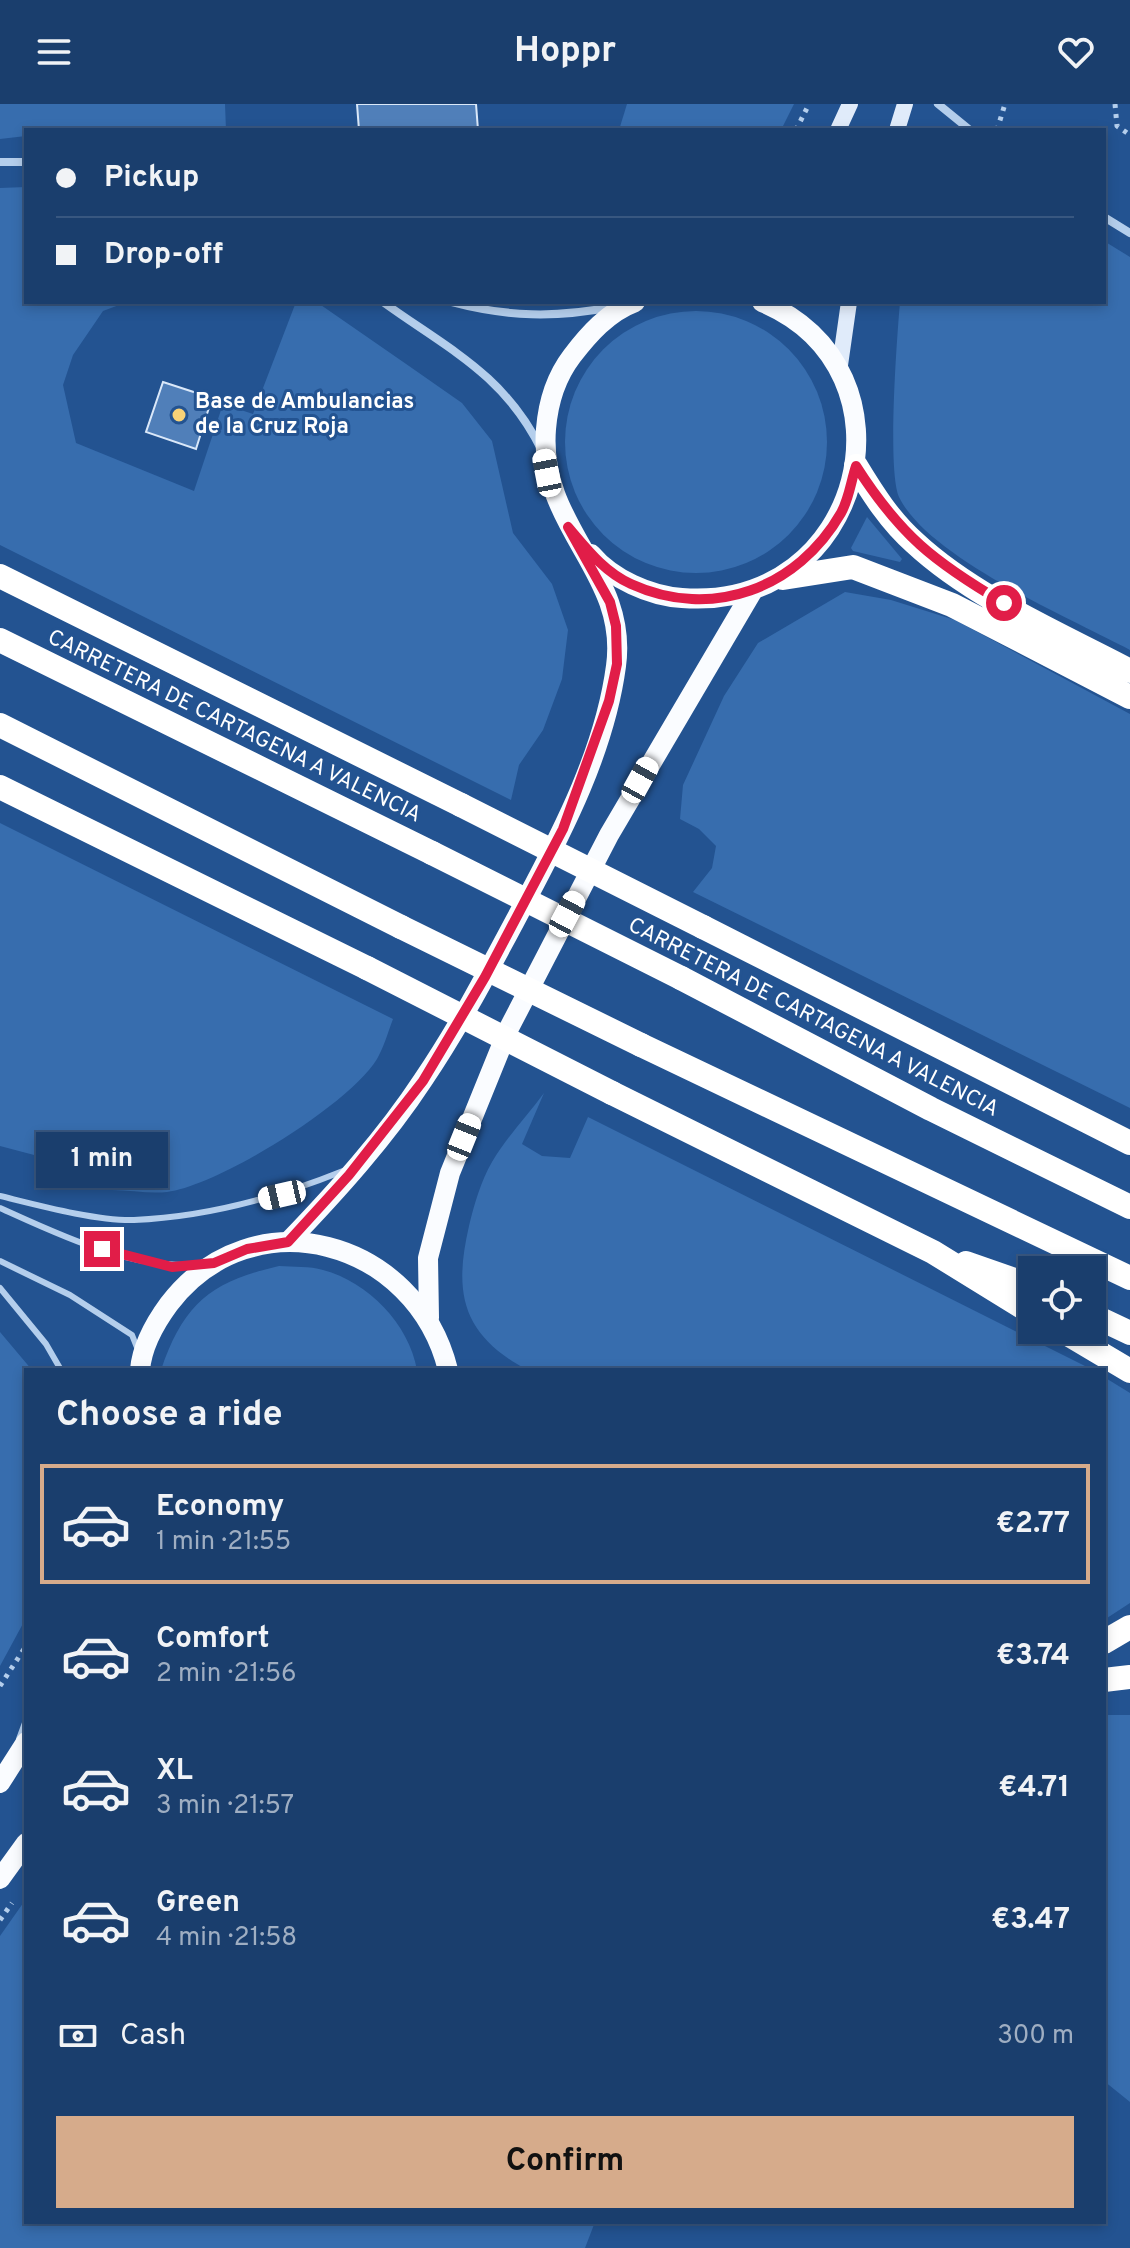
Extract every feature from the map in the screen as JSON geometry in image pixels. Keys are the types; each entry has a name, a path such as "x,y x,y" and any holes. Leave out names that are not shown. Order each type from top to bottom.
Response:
{"highway":[{"path":"856,466 885,512 915,544 951,572 1130,671"},
{"path":"783,578 853,567 952,605 1130,697"},
{"path":"0,576 1130,1143"},
{"name":"CARRETERA DE CARTAGENA A VALENCIA","path":"0,640 432,853 681,978 931,1109 1130,1207"},
{"path":"0,725 641,1045 1130,1278"},
{"path":"0,787 933,1252 1018,1304"},
{"path":"933,1252 1018,1281"},
{"path":"1106,1322 1130,1333"},
{"path":"1085,1344 1130,1371"},
{"path":"1106,1641 1130,1627"},
{"path":"1106,1680 1130,1677"}],"main road":[{"path":"839,128 850,104"},
{"path":"898,128 905,104"},
{"path":"288,1242 357,1165 423,1081 485,977 563,829 591,756 617,664 616,626 602,583 551,492 544,454 547,409 564,367 592,330 631,304"},
{"path":"568,527 595,559 629,583 668,597 710,600 752,592 783,578 818,548 843,510 856,466 855,417 839,372 814,336 780,310 766,304"},
{"path":"839,372 849,304"},
{"path":"447,1368 429,1318 428,1258 450,1173 508,1030 609,835 752,592"},
{"path":"140,1364 156,1321 181,1288 214,1263 247,1249 288,1242 329,1246 368,1261 402,1285 429,1318"},
{"path":"3,1777 24,1745"},
{"path":"0,1879 24,1846"}],"street":[{"path":"938,104 968,128"},
{"path":"0,162 24,162"},
{"path":"1106,218 1130,233"},
{"path":"386,304 445,344 499,388 524,415 544,454"},
{"path":"461,304 523,316 574,314 627,304"}],"lane":[{"path":"0,1196 131,1220 225,1209 282,1195 357,1165"},
{"path":"0,1208 76,1242 163,1265 214,1263"},
{"path":"0,1261 70,1295 132,1335 140,1364"},
{"path":"0,1288 46,1344 60,1368"},
{"path":"3,1777 24,1725"}],"path":[{"path":"797,128 809,104"},
{"path":"998,128 1005,104"},
{"path":"1115,104 1117,126 1130,135"},
{"path":"0,1686 24,1649"}],"shaded area":[{"path":"0,104 225,104 226,128 24,128 24,136 0,139"},
{"path":"627,104 794,104 782,128 620,128"},
{"path":"24,187 24,304 122,304 103,311 73,355 63,385 76,443 194,491 223,404 253,414 295,304 319,304 462,403 492,441 513,533 552,584 568,630 562,679 543,730 519,765 511,800 0,545 0,188"},
{"path":"1106,242 1130,257 1130,650 1002,584 939,542 915,519 899,497 895,482 894,402 900,304 1106,304"},
{"path":"696,311 746,321 769,333 797,359 817,392 827,442 817,492 805,515 779,543 746,563 696,573 646,563 623,551 595,525 575,492 565,442 575,392 587,369 613,341 646,321"},
{"path":"867,517 902,559 900,562 853,551 851,548"},
{"path":"845,592 891,600 955,620 1130,714 1130,1108 693,892 712,868 716,846 699,829 680,819 683,785 724,696 758,643"},
{"path":"0,823 393,1019 377,1059 340,1098 281,1140 218,1175 167,1192 112,1190 107,1185 106,1174 0,1146"},
{"path":"544,1093 522,1144 542,1156 570,1158 588,1117 1018,1332 1018,1344 1041,1344 1089,1368 524,1368 505,1357 476,1327 463,1293 462,1273 469,1226 484,1177"},
{"path":"279,1266 307,1267 323,1270 356,1284 396,1321 413,1353 417,1368 162,1368 180,1328 203,1299 218,1288 255,1272"},
{"path":"0,1332 30,1368 24,1368 24,1622 0,1666"},
{"path":"1106,1378 1130,1393 1130,1603 1106,1619"},
{"path":"1106,1715 1130,1715 1130,2102 1106,2083"},
{"path":"24,1902 24,2224 594,2224 585,2248 0,2248 0,1936"}],"building":[{"path":"357,104 476,104 478,128 359,128"},
{"name":"Base de Ambulancias de la Cruz Roja","path":"163,382 212,398 196,449 146,432"}],"place":[{"name":"Base de Ambulancias de la Cruz Roja","path":"179,415"}],"route":[{"path":"102,1249 172,1267 214,1263 247,1249 288,1242 349,1175 423,1081 485,977 563,829 609,701 617,664 616,626 602,583 568,527 595,559 629,583 668,597 710,600 752,592 783,578 818,548 843,510 856,466 885,512 915,544 951,572 1004,603"}]}
